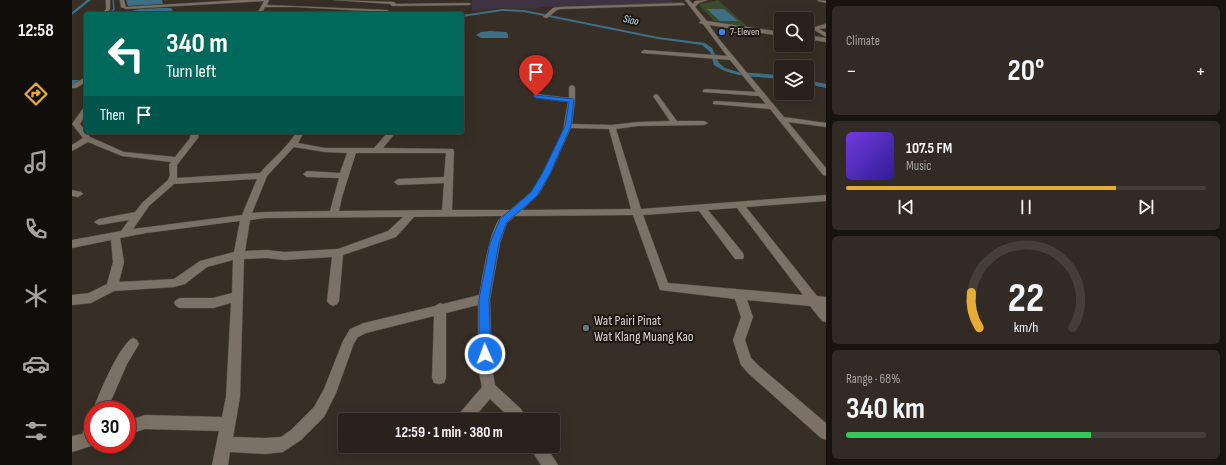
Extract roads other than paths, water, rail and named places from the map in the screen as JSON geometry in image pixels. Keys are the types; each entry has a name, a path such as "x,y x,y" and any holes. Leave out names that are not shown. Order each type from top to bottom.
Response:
{"street":[{"path":"106,12 108,9 108,0"},
{"path":"122,0 124,8 167,6 217,1 262,0"},
{"path":"166,0 167,6"},
{"path":"260,12 267,0"},
{"path":"336,0 394,3 469,4"},
{"path":"545,17 560,8 695,0"},
{"path":"693,7 695,3 706,0"},
{"path":"820,0 826,2"},
{"path":"684,1 693,7 749,80 826,173"},
{"path":"684,1 697,22 704,30 717,40"},
{"path":"387,12 394,3"},
{"path":"264,6 353,9 378,12"},
{"path":"350,12 353,9"},
{"path":"697,22 774,33"},
{"path":"826,26 814,28 826,35"},
{"path":"814,39 826,40"},
{"path":"644,52 732,58"},
{"path":"74,87 84,80"},
{"path":"515,413 489,389 485,368 484,299 495,243 504,221 511,213 534,194 546,174 568,126 572,100 572,87"},
{"path":"705,90 761,94"},
{"path":"536,96 572,100"},
{"path":"656,96 675,123"},
{"path":"715,103 772,107"},
{"path":"72,113 84,110"},
{"path":"84,112 76,124 87,139 122,154 147,158 176,160"},
{"path":"781,119 826,125"},
{"path":"568,126 612,127 638,124 704,123"},
{"path":"612,127 637,212 664,287 821,302"},
{"path":"112,287 119,269 120,236 146,204 172,181 174,175 173,165 194,138 195,134"},
{"path":"220,465 233,397 236,297 239,255 246,217 263,176 274,162 292,144 299,134"},
{"path":"377,150 390,134"},
{"path":"72,149 87,139"},
{"path":"292,144 325,150 450,151 447,212"},
{"path":"334,214 352,151"},
{"path":"307,174 344,176"},
{"path":"172,181 263,176"},
{"path":"398,182 449,180"},
{"path":"72,244 265,215 447,212 637,212 826,198"},
{"path":"739,204 821,302 826,317"},
{"path":"701,207 739,256"},
{"path":"72,300 91,298 112,287 174,283 181,281 204,264 239,255 267,254 284,256 338,253 392,234 412,213"},
{"path":"99,222 136,216"},
{"path":"333,301 338,253"},
{"path":"739,295 747,317 739,340 746,361 754,370 826,433"},
{"path":"180,303 214,303 236,297"},
{"path":"224,444 265,446 283,444 296,435 319,412 329,392 344,350 354,332 440,308 484,299"},
{"path":"438,378 440,308"},
{"path":"104,401 122,360 133,344"},
{"path":"469,413 489,389"},
{"path":"136,425 145,422 229,424"},
{"path":"72,444 84,441"},
{"path":"542,453 550,465"}],"water":[{"path":"126,0 162,0 163,4 128,6"},
{"path":"171,8 173,10 169,12 126,12 140,9"},
{"path":"707,9 724,9 738,21 720,21"},
{"path":"481,32 506,32 508,34 508,38 481,38 476,35"}],"waterway":[{"name":"Siao","path":"72,14 89,0"},
{"path":"112,12 114,9 113,0"},
{"name":"Siao","path":"464,16 502,10 524,11 658,38 703,44 711,49 716,64 723,69 738,74 774,76"},
{"name":"Siao","path":"72,82 84,82"},
{"name":"Siao","path":"814,83 826,86"}],"place":[{"name":"7-Eleven","path":"722,32"},
{"name":"Wat Pairi Pinat Wat Klang Muang Kao","path":"586,328"}]}
